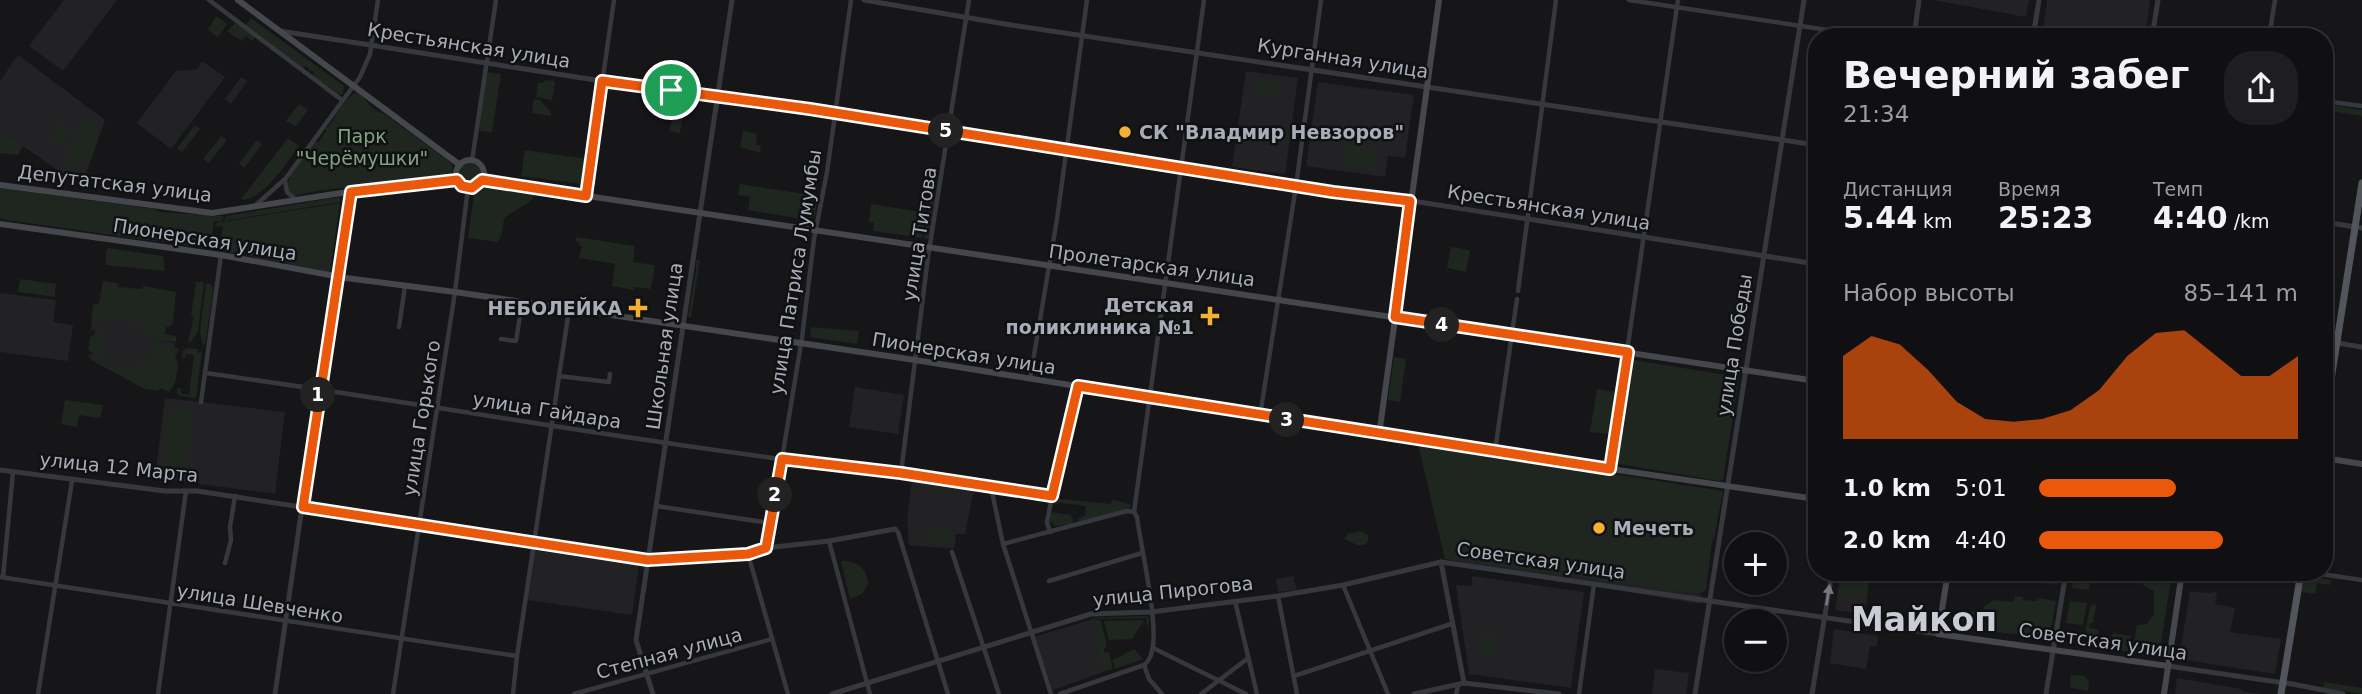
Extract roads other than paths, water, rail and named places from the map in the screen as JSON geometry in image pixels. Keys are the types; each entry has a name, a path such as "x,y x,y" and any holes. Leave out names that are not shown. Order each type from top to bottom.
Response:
{"main road":[{"path":"238,0 460,165"},
{"path":"1379,435 1439,0"},
{"path":"472,161 482,168 482,180 475,187 468,188 457,180 456,172 460,165 472,161"},
{"path":"339,277 351,192 457,180"},
{"name":"Пролетарская улица","path":"482,180 1808,380"},
{"path":"2333,368 2359,227 2362,183"},
{"name":"Депутатская улица","path":"0,185 212,213 351,192"},
{"name":"Пионерская улица","path":"0,224 220,255 339,277 915,360 1379,435 1808,498"},
{"path":"2333,459 2362,464"},
{"path":"1938,634 1947,581"},
{"path":"2164,694 2181,581"},
{"path":"2281,694 2300,581"},
{"name":"Советская улица","path":"1938,634 2168,666"}],"street":[{"path":"209,0 342,100"},
{"path":"256,205 286,178 364,69 372,46 379,0"},
{"path":"472,161 496,0"},
{"path":"586,196 614,0"},
{"name":"Школьная улица","path":"653,694 636,640 732,0"},
{"name":"улица Патриса Лумумбы","path":"766,548 801,344 813,246 851,0"},
{"name":"Курганная улица","path":"864,0 1808,144"},
{"name":"улица Титова","path":"901,473 930,248 969,0"},
{"path":"1031,379 1087,0"},
{"path":"1060,694 1144,664 1149,661 1153,648 1151,612 1134,512 1204,0"},
{"path":"1260,416 1296,186 1321,0"},
{"path":"1518,290 1556,0"},
{"path":"1629,0 1814,28"},
{"path":"1610,469 1678,0"},
{"name":"улица Победы","path":"1695,694 1804,0"},
{"path":"1914,28 1919,0"},
{"path":"2034,28 2039,0"},
{"path":"2153,28 2158,0"},
{"path":"2270,28 2275,0"},
{"name":"Крестьянская улица","path":"280,30 1808,263"},
{"path":"2333,102 2362,106"},
{"path":"286,178 285,188 289,196 295,199"},
{"name":"улица Горького","path":"393,694 468,188"},
{"path":"2333,223 2359,227"},
{"path":"201,402 220,255"},
{"path":"275,694 319,389 339,277"},
{"path":"399,327 405,286"},
{"path":"1495,451 1517,299"},
{"path":"501,339 516,341 522,303"},
{"path":"513,694 569,310"},
{"path":"2333,341 2362,347"},
{"name":"улица Гайдара","path":"205,373 666,443 901,473 1052,496"},
{"path":"559,376 609,382 610,374"},
{"path":"1050,532 1047,522 1078,386"},
{"name":"улица 12 Марта","path":"0,470 165,492 197,491 235,496 648,560 748,554 766,548 829,541 895,529"},
{"path":"1,577 13,472"},
{"path":"38,694 72,481"},
{"path":"991,487 1003,544 1051,694"},
{"path":"158,694 186,491"},
{"path":"225,562 231,540 230,527 235,496"},
{"path":"656,506 770,523"},
{"path":"1003,544 1127,511 1134,512"},
{"path":"895,529 948,694"},
{"path":"829,541 870,694"},
{"path":"952,552 999,694"},
{"path":"1049,581 1142,553"},
{"path":"748,554 788,694"},
{"path":"1441,562 1461,684 1456,694"},
{"name":"Советская улица","path":"1441,562 1938,634"},
{"name":"улица Пирогова","path":"832,694 1091,614 1151,612 1278,596 1343,585 1441,562"},
{"path":"2333,576 2362,580"},
{"name":"улица Шевченко","path":"1,577 517,656"},
{"path":"1812,694 1830,581"},
{"path":"2046,694 2065,581"},
{"path":"1579,694 1594,584"},
{"path":"1343,585 1388,694"},
{"path":"1278,596 1297,694"},
{"path":"1235,601 1256,694"},
{"path":"1294,676 1451,624"},
{"name":"Степная улица","path":"574,694 772,639"},
{"path":"1153,648 1246,694"},
{"path":"1201,694 1247,659"},
{"path":"1144,664 1149,679 1161,694"},
{"name":"Советская улица","path":"2168,666 2283,682 2343,694"},
{"path":"1414,694 1461,684 1559,694"},
{"path":"1231,687 1231,694"}],"place":[{"name":"СК \"Владмир Невзоров\"","path":"1125,132"},
{"name":"НЕБОЛЕЙКА","path":"638,308"},
{"name":"Детская поликлиника №1","path":"1210,316"},
{"name":"Мечеть","path":"1599,528"}],"district":[{"name":"Майкоп","path":"1924,619"}],"park label":[{"name":"Парк \"Черёмушки\"","path":"362,147"}]}
